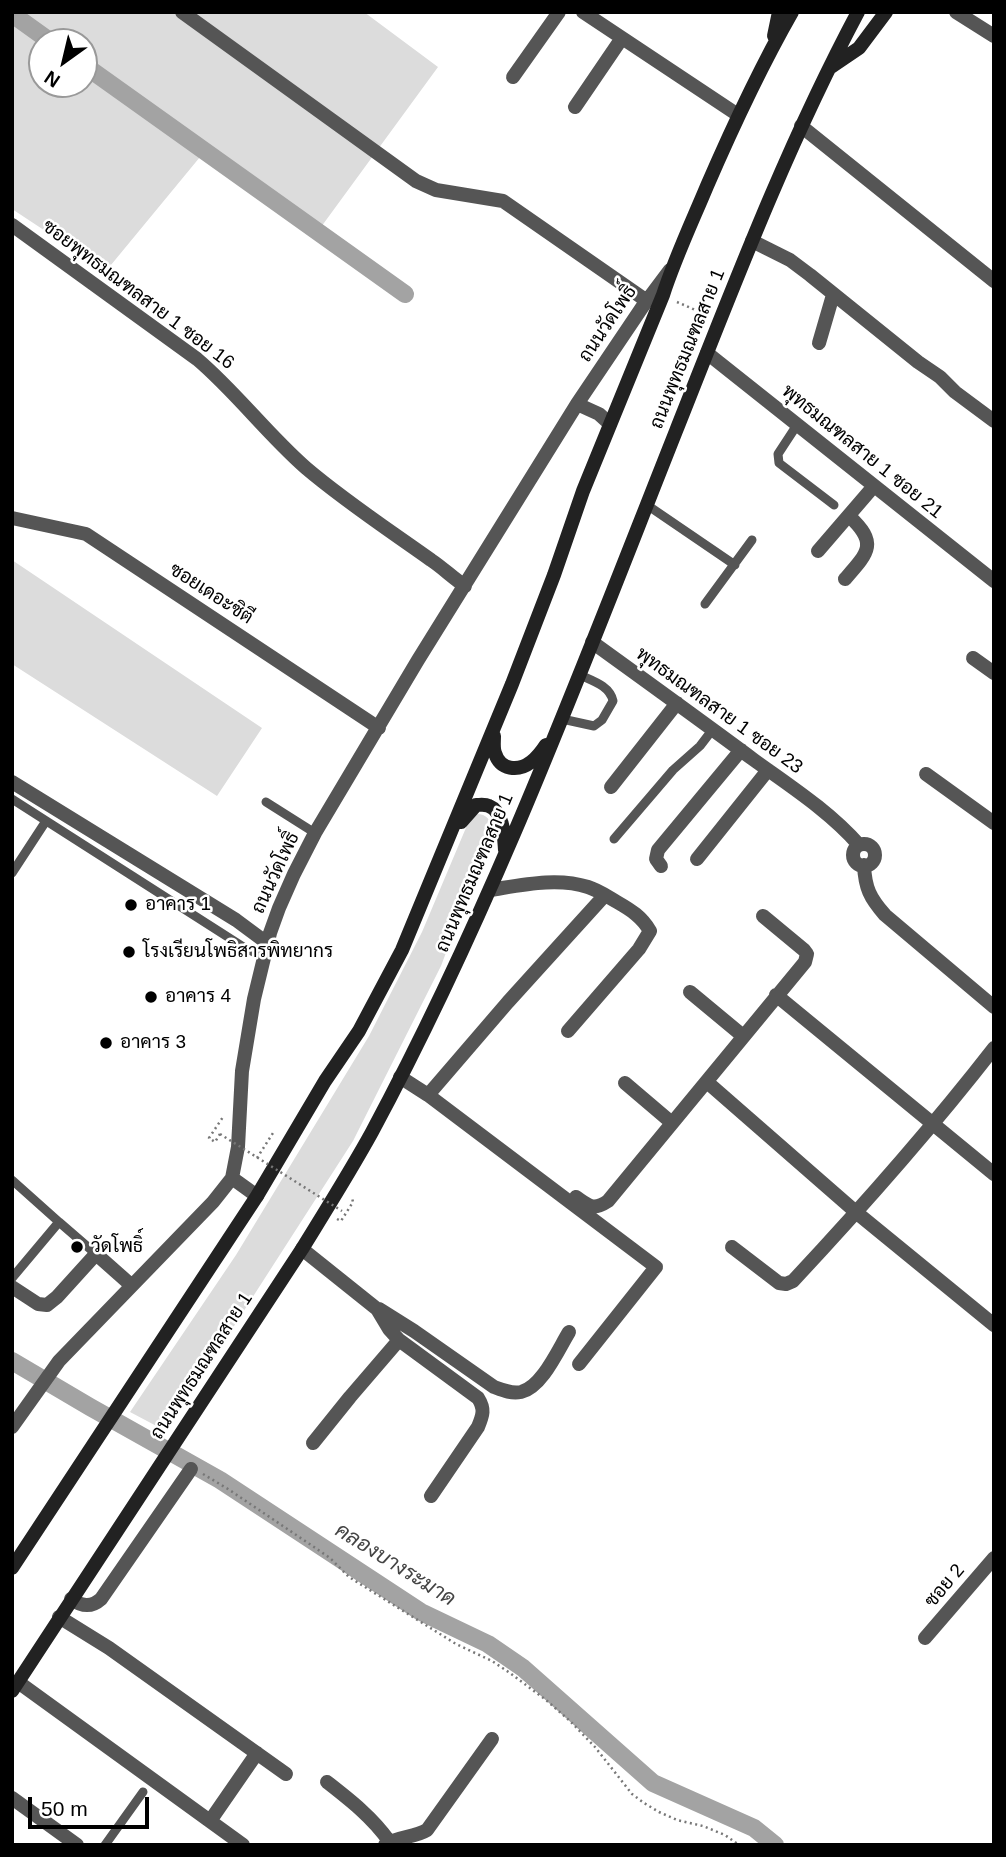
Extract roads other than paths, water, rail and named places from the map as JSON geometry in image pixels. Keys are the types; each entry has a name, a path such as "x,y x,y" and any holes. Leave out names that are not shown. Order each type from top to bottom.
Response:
{"main road":[{"path":"772,48 779,12"},
{"name":"ถนนพุทธมณฑลสาย 1","path":"12,1568 257,1196 365,1019 402,950 494,728 554,575 583,491 673,266 738,115 792,12"},
{"name":"ถนนพุทธมณฑลสาย 1","path":"15,1686 302,1249 345,1179 400,1077 456,965 506,853 580,675 752,241 801,126 858,12"},
{"path":"827,70 859,48 886,12"},
{"path":"494,728 494,751 499,762 511,769 521,768 533,761 556,733"},
{"path":"450,837 476,805 489,806 502,822 506,853"}],"street":[{"path":"182,12 416,181 436,190 503,201 647,301"},
{"path":"513,77 559,12"},
{"path":"583,12 738,115"},
{"path":"956,12 975,17 992,32"},
{"path":"575,107 622,38"},
{"path":"801,126 994,281"},
{"name":"ซอยพุทธมณฑลสาย 1 ซอย 16","path":"12,225 197,359 219,378 305,467 331,489 465,586"},
{"path":"752,241 790,260 994,421"},
{"name":"ถนนวัดโพธิ์","path":"12,1427 59,1361 213,1202 232,1178 238,1147 245,1044 265,950 279,908 315,833 577,404 673,266"},
{"path":"819,343 833,295"},
{"name":"พุทธมณฑลสาย 1 ซอย 21","path":"707,353 994,581"},
{"path":"577,404 599,414 610,424"},
{"path":"818,551 874,486"},
{"path":"845,579 858,564 867,545 867,537 849,516"},
{"name":"ซอยเดอะซิตี","path":"12,518 86,534 379,728"},
{"name":"พุทธมณฑลสาย 1 ซอย 23","path":"592,642 824,811 859,845 854,849 854,859 858,864 864,865 867,888 878,908 994,1007"},
{"path":"973,658 994,673"},
{"path":"611,787 677,703"},
{"path":"662,866 656,859 658,850 741,750"},
{"path":"698,859 768,770"},
{"path":"926,774 994,823"},
{"path":"12,782 236,920 265,950"},
{"path":"490,890 541,883 570,883 589,887 635,913 650,930 639,949 568,1031"},
{"path":"428,1095 605,895"},
{"path":"560,1187 589,1206 598,1207 608,1201 805,962 807,954 804,950 763,916"},
{"path":"690,992 743,1036"},
{"path":"776,995 994,1174"},
{"path":"732,1247 779,1283 793,1281 857,1213 994,1048"},
{"path":"400,1077 428,1095 656,1267 579,1364"},
{"path":"707,1082 857,1213 994,1325"},
{"path":"625,1083 672,1124"},
{"path":"232,1178 257,1196"},
{"path":"302,1249 377,1309 432,1343 494,1387 506,1392 519,1393 533,1387 569,1332"},
{"path":"12,1287 38,1304 47,1305 96,1254 131,1285"},
{"path":"377,1309 399,1340 478,1398 483,1406 483,1417 478,1427 431,1496"},
{"path":"313,1443 399,1340"},
{"path":"71,1600 90,1605 101,1599 191,1469"},
{"name":"ซอย 2","path":"925,1638 994,1558"},
{"path":"59,1617 108,1648 286,1774"},
{"path":"15,1686 243,1845"},
{"path":"327,1782 378,1826 387,1843 418,1836 427,1830 492,1739"},
{"path":"209,1821 257,1753"},
{"path":"12,1798 77,1845"}],"lane":[{"path":"797,425 778,454 779,463 834,505"},
{"path":"647,505 735,565"},
{"path":"705,604 752,540"},
{"path":"562,719 594,726 602,720 613,701 613,696 605,687 580,675"},
{"path":"614,839 673,770 700,746 713,730"},
{"path":"12,799 245,948 265,950"},
{"path":"266,802 315,833"},
{"path":"12,873 46,821"},
{"path":"12,1180 96,1254"},
{"path":"12,1278 59,1222"},
{"path":"106,1845 143,1792"}],"waterway":[{"path":"12,14 32,28"},
{"path":"98,75 405,294"},
{"name":"คลองบางระมาด","path":"12,1361 220,1480 421,1612 488,1644 523,1668 653,1783 754,1828 775,1845"}],"place":[{"name":"อาคาร 1","path":"131,905"},
{"name":"โรงเรียนโพธิสารพิทยากร","path":"129,952"},
{"name":"อาคาร 4","path":"151,997"},
{"name":"อาคาร 3","path":"106,1043"},
{"name":"วัดโพธิ์","path":"77,1247"}]}
